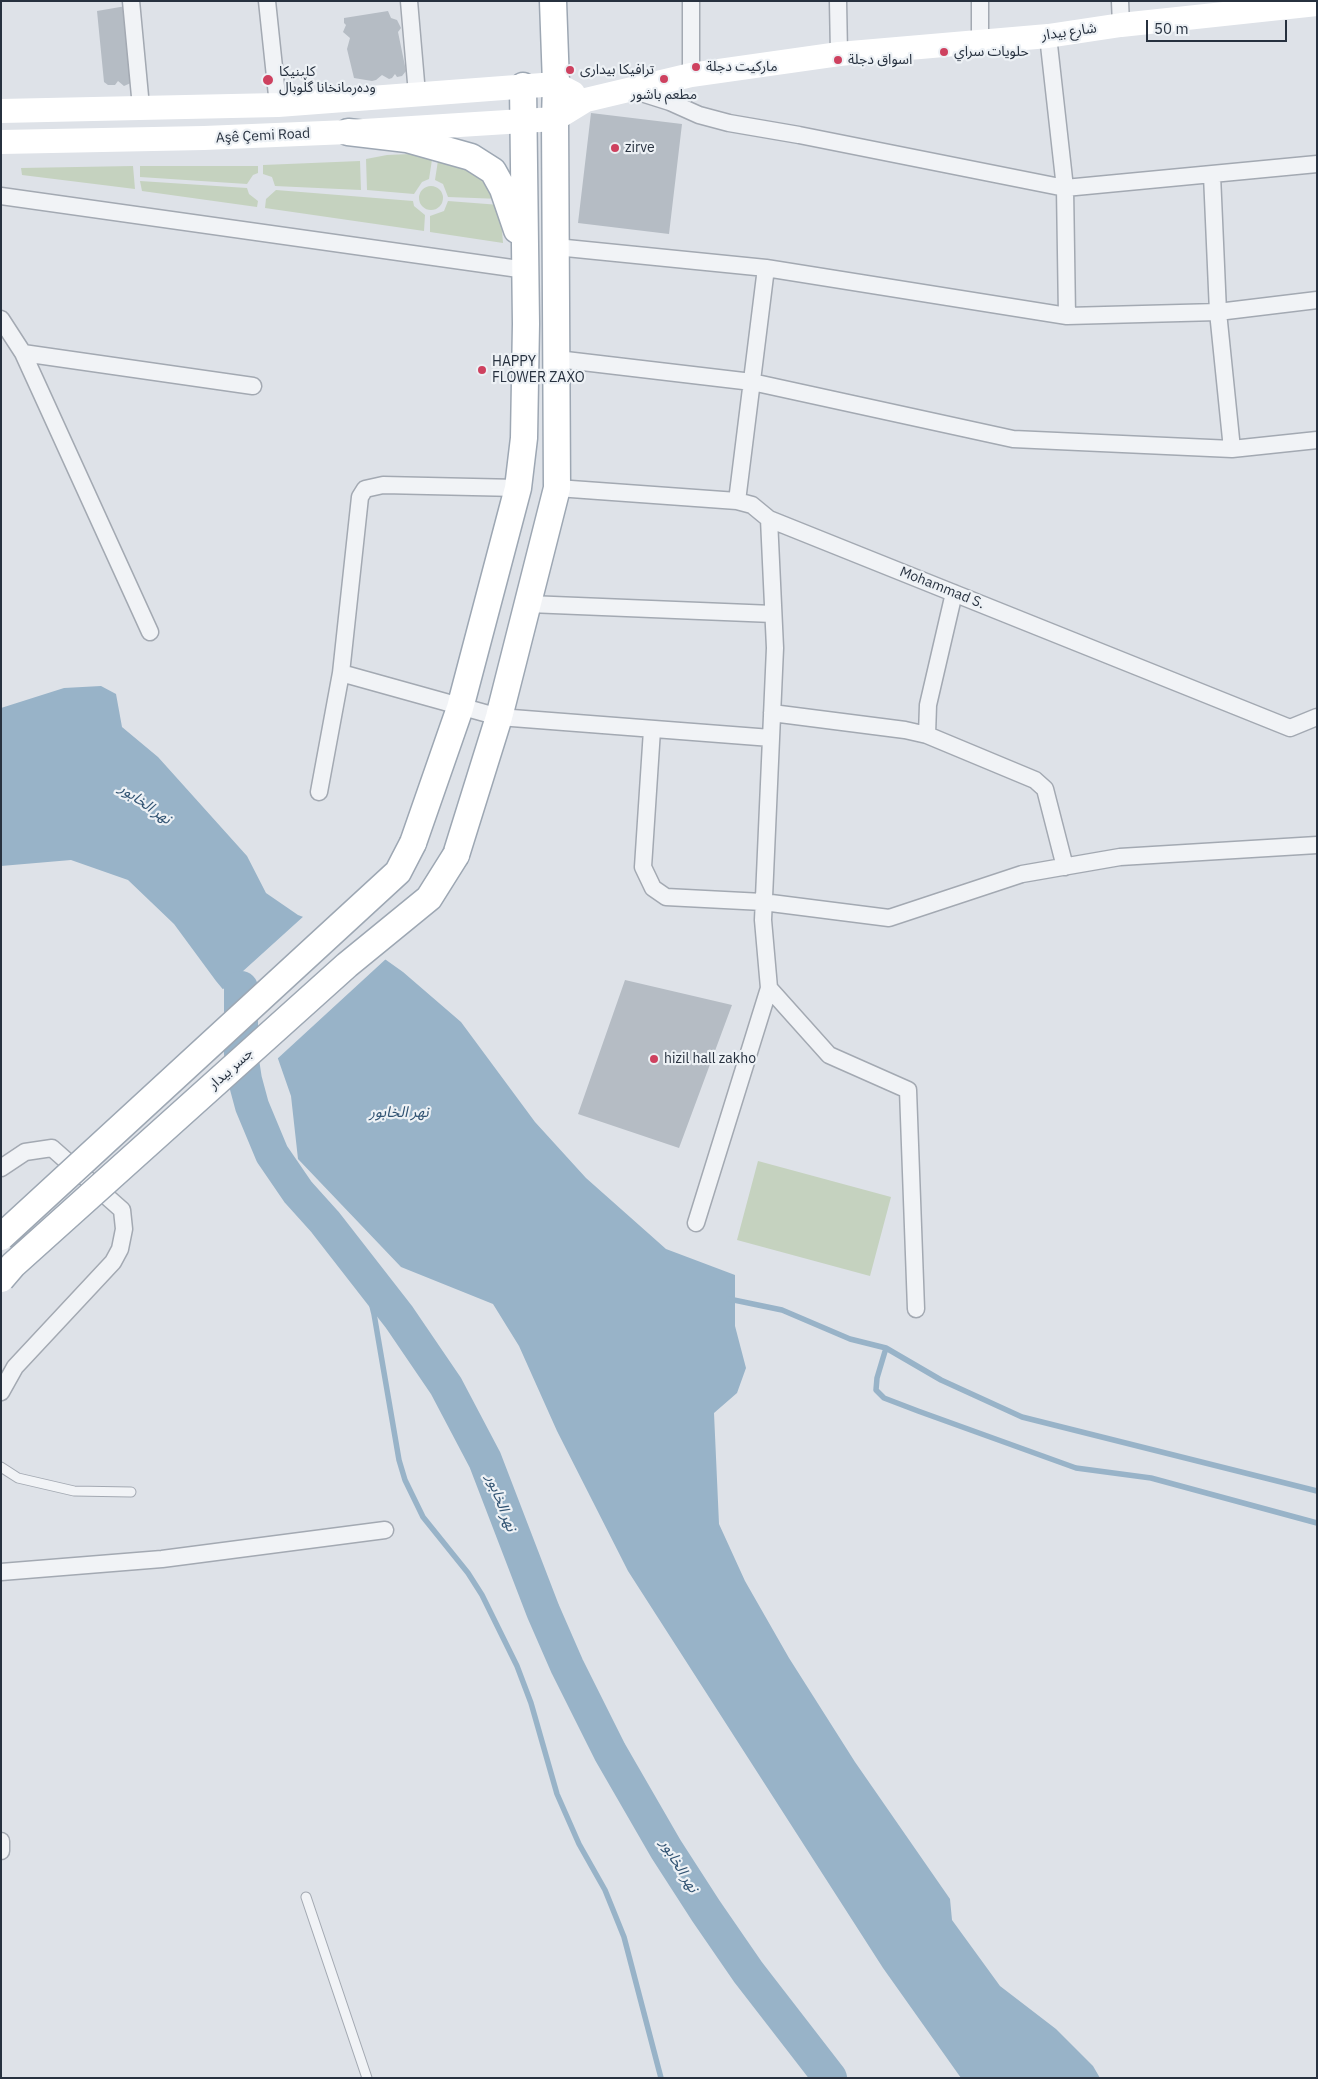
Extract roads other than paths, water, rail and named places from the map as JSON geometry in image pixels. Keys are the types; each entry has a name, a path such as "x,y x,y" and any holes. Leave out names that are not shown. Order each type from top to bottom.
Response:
{"main road":[{"name":"جسر بيدار","path":"1,1279 13,1265 347,965 429,898 456,855 499,717 557,488 556,84 553,1"},
{"name":"شارع بيدار","path":"555,119 586,100 691,75 839,54 1048,36 1254,6 1317,4"},
{"path":"1,111 278,105 556,84 586,100"},
{"path":"1,1237 398,872 413,843 460,708 518,488 524,438 526,270 523,86"},
{"name":"Aşê Çemi Road","path":"1,142 204,138 348,132 555,119"},
{"path":"348,132 407,140 442,148 471,157 493,171 503,189 514,217 526,270"}],"street":[{"path":"131,1 141,107"},
{"path":"267,1 278,105"},
{"path":"409,1 417,94"},
{"path":"691,1 691,75"},
{"path":"838,1 839,54"},
{"path":"980,1 980,41"},
{"path":"1120,1 1121,25"},
{"path":"1048,36 1065,188 1067,316"},
{"path":"628,89 670,102 699,115 729,123 799,135 1065,188 1317,164"},
{"path":"1212,175 1218,312 1232,449"},
{"path":"1,196 526,270"},
{"path":"556,247 766,268 1067,316 1218,312 1317,300"},
{"path":"736,501 766,268"},
{"path":"1,319 23,353 150,632"},
{"path":"23,353 253,386"},
{"path":"557,359 752,382 1013,439 1232,449 1317,440"},
{"path":"319,792 340,674 360,496 365,489 383,484 518,488"},
{"name":"Mohammad S.","path":"557,488 736,501 752,505 769,519 1290,728 1317,717"},
{"path":"696,1223 770,988 762,920 775,648 769,519"},
{"path":"927,735 928,705 954,593"},
{"path":"529,604 773,614"},
{"path":"340,674 499,717 771,738"},
{"path":"772,713 905,730 927,735 1035,780 1045,789 1065,867"},
{"path":"652,730 643,867 652,888 666,897 763,902 889,918 1022,874 1120,857 1317,845"},
{"path":"770,988 829,1056 908,1090 916,1309"},
{"path":"1,1168 25,1152 52,1148 122,1210 124,1229 120,1249 113,1262 15,1367 1,1392"},
{"path":"1,1572 162,1559 385,1530"},
{"path":"1,1841 1,1851"}],"lane":[{"path":"1,1467 18,1478 74,1491 131,1492"},
{"path":"306,1897 367,2078"}],"water":[{"name":"نهر الخابور","path":"101,686 116,694 122,727 158,757 247,856 266,893 298,915 351,935 403,972 461,1022 535,1122 586,1178 666,1249 735,1275 735,1326 746,1368 737,1393 714,1413 719,1524 745,1581 789,1658 855,1762 950,1899 952,1920 1000,1986 1056,2029 1093,2066 1100,2078 961,2078 883,1968 628,1571 557,1431 519,1346 493,1304 401,1267 298,1159 291,1096 276,1053 216,981 174,924 128,880 71,860 1,866 1,708 64,688"}],"waterway":[{"name":"نهر الخابور","path":"241,988 241,1054 245,1080 252,1106 272,1154 298,1192 325,1222 399,1317 446,1386 485,1460 543,1611 567,1666 610,1752 666,1849 706,1911 748,1972 830,2078"},
{"path":"363,1269 374,1314 399,1460 405,1480 423,1517 468,1573 482,1595 517,1666 531,1703 557,1794 579,1844 605,1890 624,1937 661,2078"},
{"path":"729,1299 782,1310 850,1339 886,1348 941,1380 1022,1417 1317,1491"},
{"path":"886,1348 877,1378 876,1390 884,1398 1076,1468 1151,1478 1317,1523"}],"place":[{"name":"حلويات سراي","path":"944,52"},
{"name":"اسواق دجلة","path":"838,60"},
{"name":"ماركيت دجلة","path":"696,67"},
{"name":"ترافيكا بيدارى","path":"570,70"},
{"name":"مطعم باشور","path":"664,79"},
{"name":"کلینیکا ودەرمانخانا گڵوبال","path":"268,80"},
{"name":"zirve","path":"615,148"},
{"name":"HAPPY FLOWER ZAXO","path":"482,370"},
{"name":"hizil hall zakho","path":"654,1059"}]}
